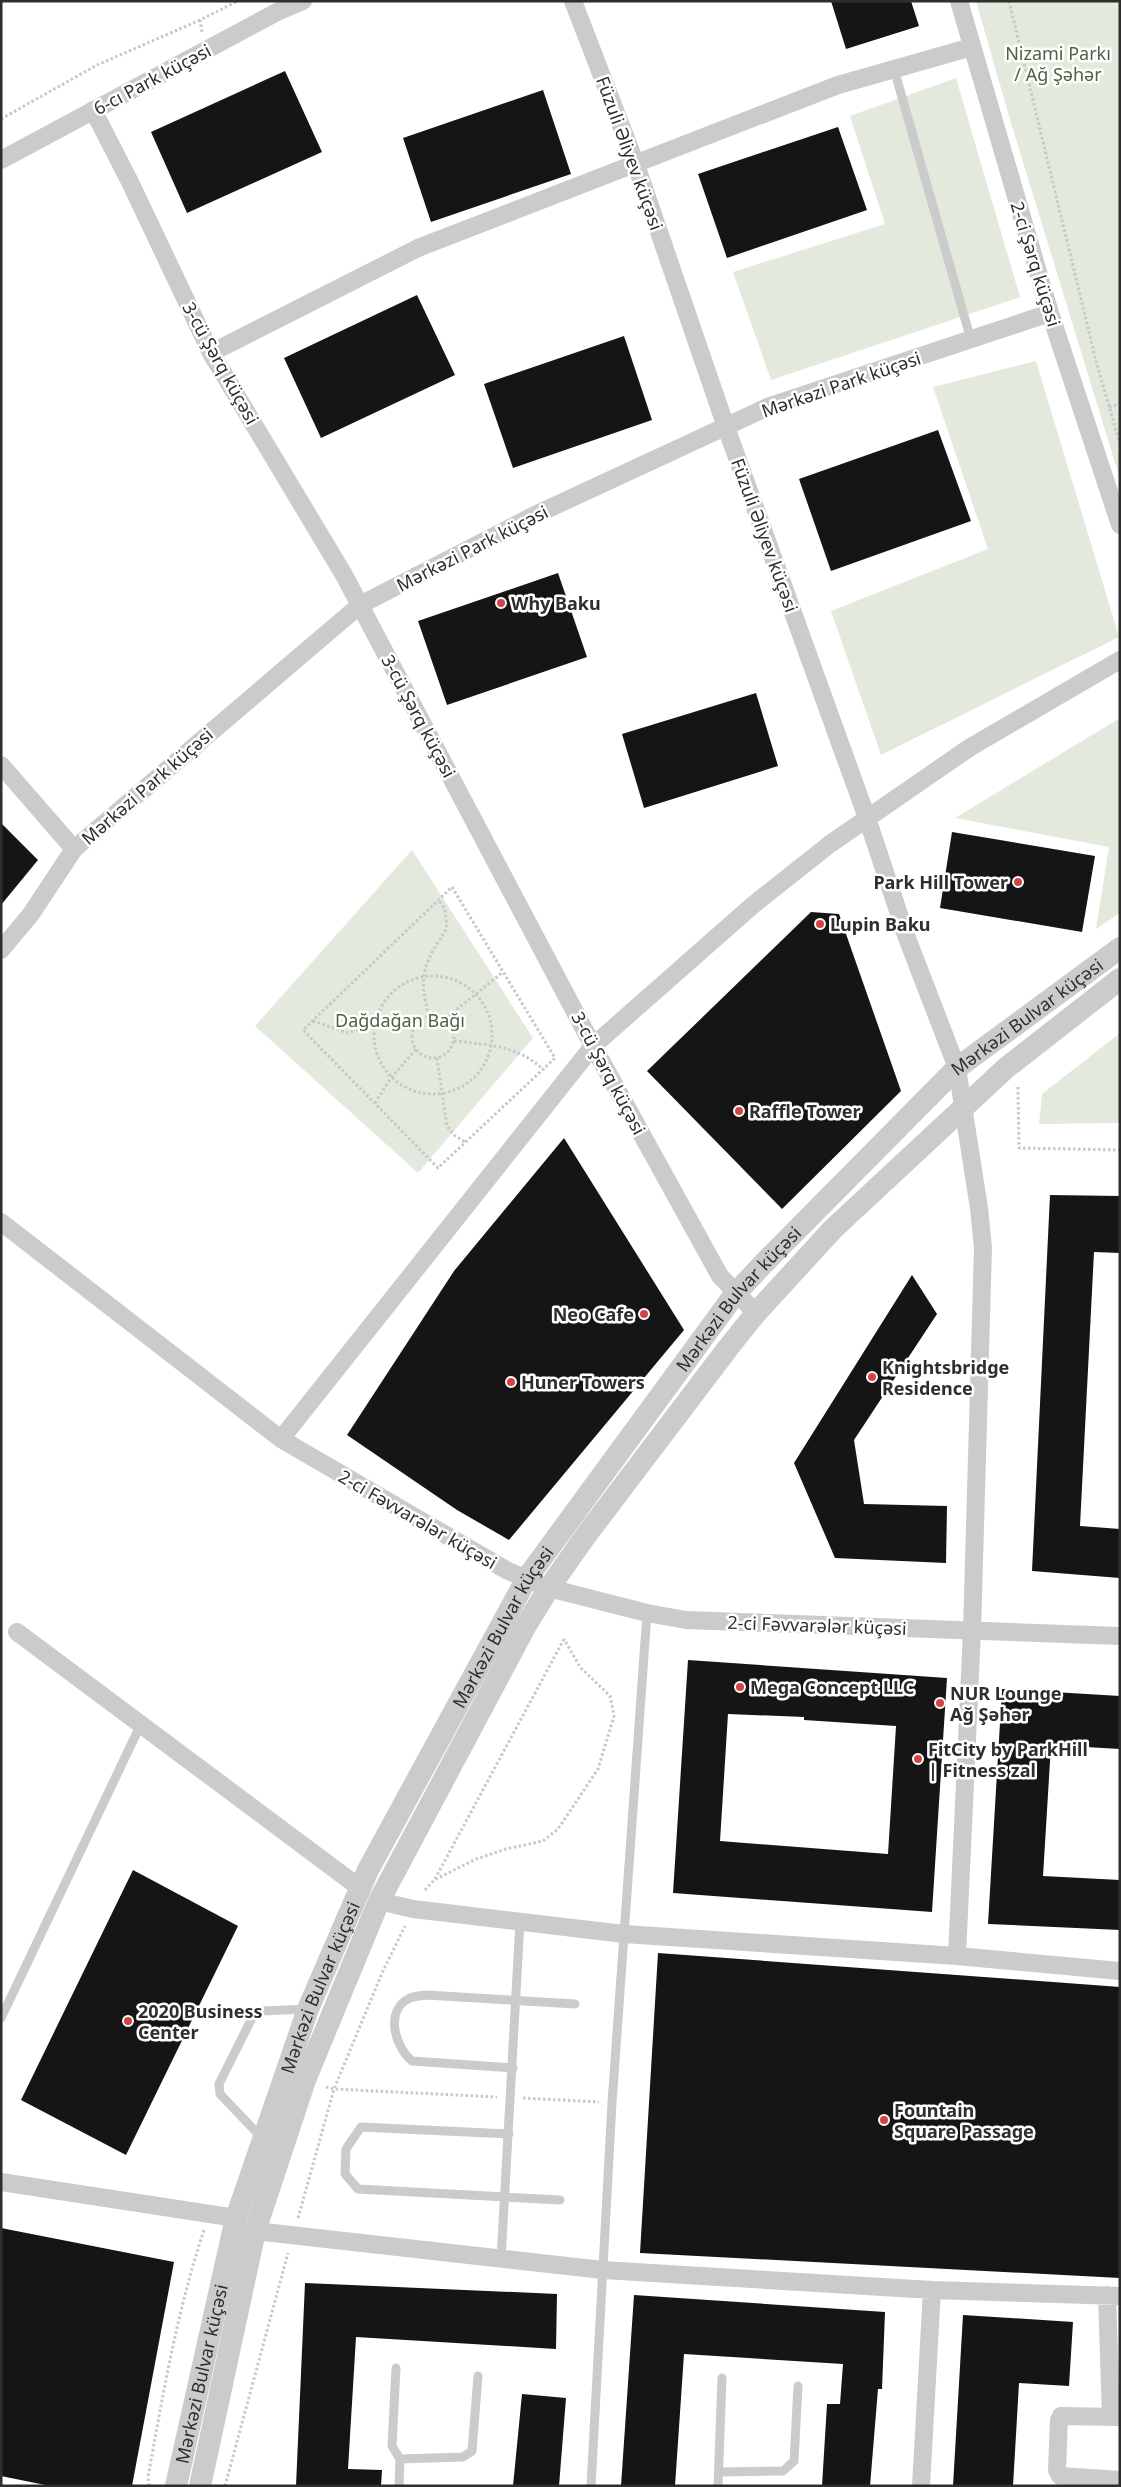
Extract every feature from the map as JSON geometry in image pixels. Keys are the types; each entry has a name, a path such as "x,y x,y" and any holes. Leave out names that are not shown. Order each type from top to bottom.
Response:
{"street":[{"name":"6-cı Park küçəsi","path":"1,160 277,12 303,1"},
{"name":"Füzuli Əliyev küçəsi","path":"573,1 635,162 726,427 867,818 907,938 957,1068 979,1208 983,1248 972,1631 957,1956"},
{"name":"2-ci Şərq küçəsi","path":"959,1 1050,313 1120,525"},
{"path":"211,354 418,248 635,162 838,85 972,47"},
{"name":"3-cü Şərq küçəsi","path":"93,110 130,182 211,354 360,605 593,1046 720,1276 735,1294 756,1313"},
{"name":"Mərkəzi Park küçəsi","path":"1,950 31,914 74,849 360,605 535,515 770,406 1050,313"},
{"path":"282,1439 593,1046 753,905 830,844 969,748 1120,660"},
{"path":"1,765 74,849"},
{"name":"Mərkəzi Bulvar küçəsi","path":"176,2486 236,2218 308,2009 360,1888 490,1643 527,1578 735,1294 957,1068 1120,948"},
{"name":"Mərkəzi Bulvar küçəsi","path":"200,2486 255,2232 305,2080 379,1901 500,1671 549,1588 587,1534 756,1313 833,1229 1006,1068 1120,979"},
{"name":"2-ci Fəvvarələr küçəsi","path":"1,1222 282,1439 508,1571 549,1588 647,1613 686,1620 1120,1636"},
{"path":"16,1632 360,1888"},
{"path":"379,1901 413,1909 624,1934 957,1956 1120,1971"},
{"path":"1,2182 236,2218"},
{"path":"255,2232 603,2270 932,2290 1113,2296 1115,2417 1061,2416 1059,2420 1058,2474 1120,2480"},
{"path":"921,2486 932,2290"}],"lane":[{"path":"894,69 971,340"},
{"path":"591,2486 612,2102 647,1613"},
{"path":"1,2018 3,2007 140,1726"},
{"path":"501,2259 506,2197 520,1922"},
{"path":"513,2068 412,2061 402,2053 394,2034 398,2012 409,1999 426,1995 575,2004"},
{"path":"263,2139 220,2094 219,2084 253,2016 262,2011 308,2009"},
{"path":"509,2134 362,2127 346,2149 345,2174 358,2190 560,2200"},
{"path":"396,2368 392,2446 400,2459 399,2486"},
{"path":"400,2459 463,2458 472,2451 478,2376"},
{"path":"718,2486 722,2378"},
{"path":"719,2472 783,2471 794,2461 798,2386"}],"path":[{"path":"1,119 98,65 238,1"},
{"path":"1009,1 1109,407 1120,444"},
{"path":"200,20 205,51"},
{"path":"1109,407 1120,404"},
{"path":"452,887 555,1058 438,1168 303,1030 438,899 452,887"},
{"path":"429,1016 422,976 431,951 447,928 445,909 438,899"},
{"path":"445,1019 503,972"},
{"path":"422,976 451,978 475,993 484,1004 490,1017 492,1046 488,1060 470,1082 458,1090 444,1094 416,1093 391,1078 382,1066 376,1053 374,1025 386,998 396,988 422,976"},
{"path":"429,1016 445,1019 454,1033 451,1049 438,1058 422,1055 416,1049 412,1033 416,1025 429,1016"},
{"path":"313,1021 348,1033 374,1025 416,1025"},
{"path":"454,1041 492,1046 525,1055 543,1069 559,1090"},
{"path":"375,1103 391,1078 416,1049"},
{"path":"438,1058 449,1132 465,1142"},
{"path":"1018,1086 1019,1148 1120,1150"},
{"path":"434,1880 564,1639"},
{"path":"334,2089 612,2102"},
{"path":"149,2486 148,2477 175,2335 193,2262 209,2214"}],"green space":[{"name":"Nizami Parkı / Ağ Şəhər","path":"976,1 1120,1 1120,479 1011,123"},
{"path":"956,78 1020,297 771,380 733,272 885,224 850,116"},
{"path":"1036,361 1119,637 881,755 831,611 988,549 933,387"},
{"path":"1120,718 1120,913 1096,929 1109,847 955,818"},
{"name":"Dağdağan Bağı","path":"412,850 533,1038 418,1173 255,1026"},
{"path":"1120,1033 1120,1123 1039,1124 1042,1094"}],"building":[{"path":"831,1 911,1 919,26 846,49"},
{"path":"285,71 322,152 187,213 151,132"},
{"path":"543,90 571,174 431,222 403,138"},
{"path":"838,127 867,210 727,258 698,174"},
{"path":"417,295 455,375 321,438 284,358"},
{"path":"624,336 652,420 513,468 484,384"},
{"path":"938,430 971,521 831,571 799,479"},
{"path":"558,573 587,657 447,705 418,621"},
{"path":"756,693 778,766 644,808 622,734"},
{"path":"1,823 38,860 1,905"},
{"name":"Park Hill Tower","path":"952,832 1095,856 1082,932 940,908"},
{"path":"811,912 839,914 901,1091 782,1209 647,1071"},
{"name":"Huner Towers","path":"564,1138 684,1330 509,1540 457,1510 347,1435 454,1271"},
{"path":"1050,1195 1120,1196 1120,1253 1094,1252 1080,1526 1120,1529 1120,1578 1032,1571"},
{"name":"Knightsbridge Residence","path":"912,1275 937,1314 854,1440 864,1504 947,1506 946,1563 835,1558 794,1463"},
{"path":"688,1660 947,1678 932,1912 673,1893","holes":["728,1714 804,1717 804,1720 896,1726 888,1854 720,1841"]},
{"path":"1002,1689 1120,1696 1120,1749 1051,1745 1043,1876 1120,1880 1120,1930 988,1924"},
{"path":"133,1870 238,1926 126,2155 21,2100"},
{"name":"Fountain Square Passage","path":"658,1953 1120,1987 1120,2278 640,2253"},
{"path":"1,2228 174,2262 132,2486 50,2486 1,2476"},
{"path":"305,2283 557,2294 556,2349 356,2337 348,2469 382,2470 381,2486 296,2486"},
{"path":"634,2295 885,2312 882,2389 878,2389 870,2486 822,2486 827,2404 840,2404 843,2364 684,2354 675,2486 621,2486"},
{"path":"963,2315 1073,2322 1069,2386 1019,2383 1013,2486 953,2486"},
{"path":"522,2394 566,2398 559,2486 513,2486"}],"place":[{"name":"Why Baku","path":"501,603"},
{"name":"Park Hill Tower","path":"1018,882"},
{"name":"Lupin Baku","path":"820,924"},
{"name":"Raffle Tower","path":"739,1111"},
{"name":"Neo Cafe","path":"644,1314"},
{"name":"Knightsbridge Residence","path":"872,1377"},
{"name":"Huner Towers","path":"511,1382"},
{"name":"Mega Concept LLC","path":"740,1687"},
{"name":"NUR Lounge Ağ Şəhər","path":"940,1703"},
{"name":"FitCity by ParkHill | Fitness zal","path":"918,1759"},
{"name":"2020 Business Center","path":"128,2021"},
{"name":"Fountain Square Passage","path":"884,2120"}]}
